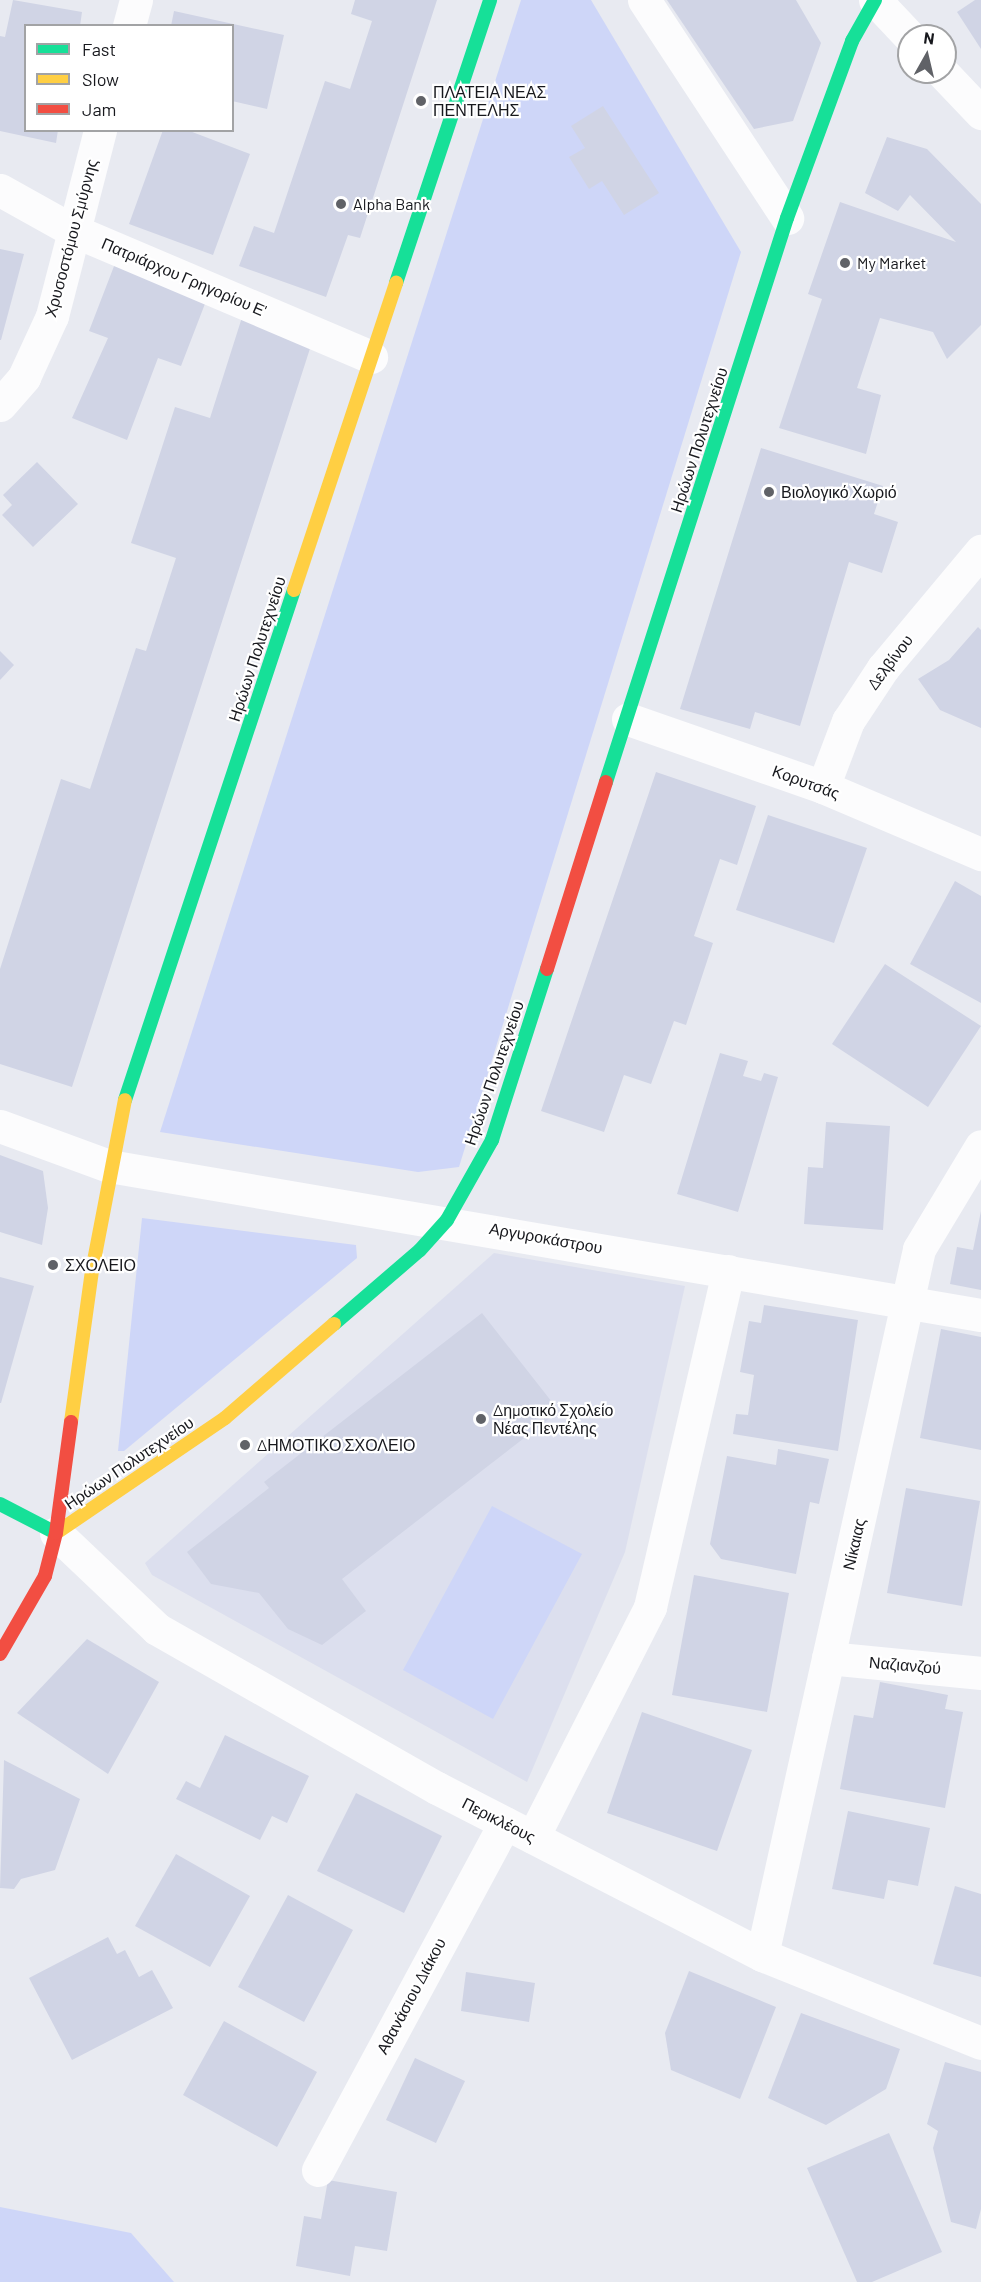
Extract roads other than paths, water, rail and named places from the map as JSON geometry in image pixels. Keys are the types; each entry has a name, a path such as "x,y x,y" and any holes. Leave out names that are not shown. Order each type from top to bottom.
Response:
{"main road":[{"name":"Ηρώων Πολυτεχνείου","path":"56,1533 109,1166 121,1112 490,0"},
{"name":"Ηρώων Πολυτεχνείου","path":"56,1533 225,1418 420,1250 447,1221 492,1140 787,218 852,41 875,0"},
{"path":"0,1504 56,1533 45,1576 0,1654"}],"street":[{"path":"130,24 136,0"},
{"path":"644,0 787,218"},
{"path":"875,0 898,24"},
{"path":"953,84 981,113"},
{"name":"Χρυσοστόμου Σμύρνης","path":"0,405 24,377 52,316 72,230 99,132"},
{"name":"Πατριάρχου Γρηγορίου Ε'","path":"0,190 72,230 371,357"},
{"name":"Δελβίνου","path":"823,788 848,721 883,668 981,551"},
{"name":"Κορυτσάς","path":"628,719 823,788 981,854"},
{"name":"Αργυροκάστρου","path":"0,1126 109,1166 447,1221 981,1315"},
{"name":"Νίκαιας","path":"762,1955 919,1249 981,1146"},
{"name":"Αθανάσιου Διάκου","path":"318,2170 651,1607 728,1271"},
{"name":"Περικλέους","path":"56,1533 157,1629 519,1830 762,1955 981,2043"},
{"name":"Ναζιανζού","path":"828,1658 981,1673"}],"place":[{"name":"ΠΛΑΤΕΙΑ ΝΕΑΣ ΠΕΝΤΕΛΗΣ","path":"421,101"},
{"name":"Alpha Bank","path":"341,204"},
{"name":"My Market","path":"845,263"},
{"name":"Βιολογικό Χωριό","path":"769,492"},
{"name":"ΣΧΟΛΕΙΟ","path":"53,1265"},
{"name":"Δημοτικό Σχολείο Νέας Πεντέλης","path":"481,1419"},
{"name":"ΔΗΜΟΤΙΚΟ ΣΧΟΛΕΙΟ","path":"245,1445"}]}
